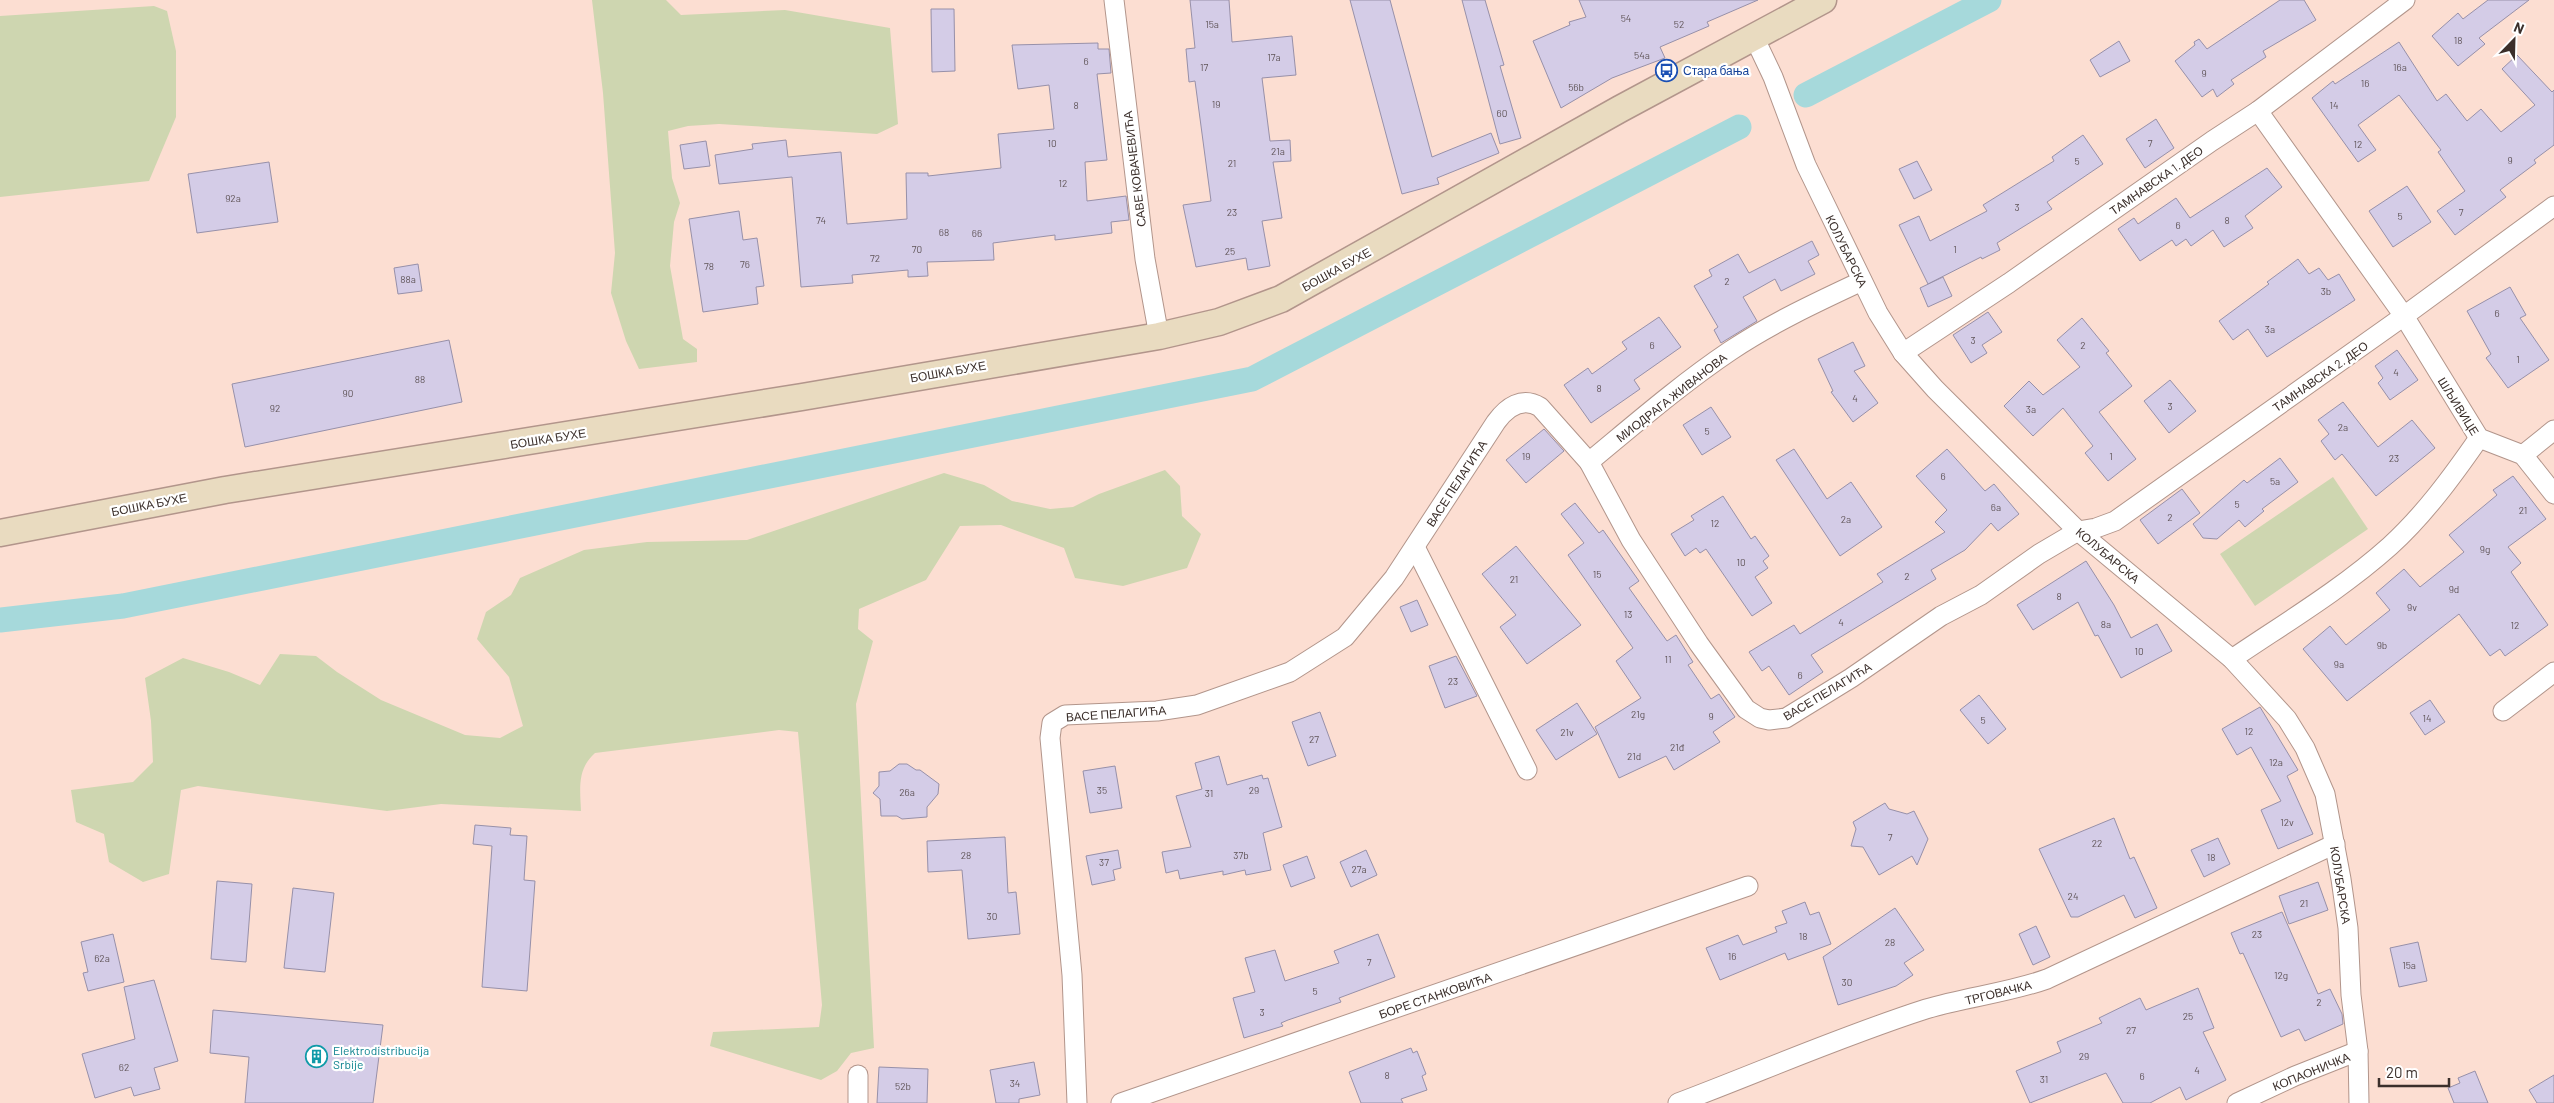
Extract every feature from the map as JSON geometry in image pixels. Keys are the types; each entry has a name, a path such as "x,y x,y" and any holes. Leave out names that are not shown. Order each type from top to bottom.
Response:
{"main road":[{"name":"БОШКА БУХЕ","path":"0,533 225,490 1159,336 1219,322 1282,299 1823,0"}],"street":[{"name":"САВЕ КОВАЧЕВИЋА","path":"1114,0 1145,259 1159,336"},
{"name":"ТАМНАВСКА 1. ДЕО","path":"1903,353 2010,283 2212,141 2258,111 2405,0"},
{"name":"КОЛУБАРСКА","path":"1754,37 1773,77 1806,166 1878,313 1903,353 1942,396 2035,486 2078,531 2232,659 2287,719 2306,748 2325,794 2348,928 2351,995 2358,1051 2359,1103"},
{"name":"ШЉИВИЦЕ","path":"2258,111 2404,316 2479,438 2524,455"},
{"name":"ТАМНАВСКА 2. ДЕО","path":"2078,531 2096,528 2115,521 2404,316 2554,206"},
{"name":"МИОДРАГА ЖИВАНОВА","path":"1589,462 1686,382 1732,350 1786,317 1862,281"},
{"name":"ВАСЕ ПЕЛАГИЋА","path":"1078,1103 1072,975 1050,738 1052,723 1065,715 1157,711 1197,705 1290,672 1345,638 1394,578 1496,422 1502,414 1516,403 1530,402 1540,407 1589,462 1630,540 1699,644 1746,709 1760,718 1769,720 1786,718 1850,678 1941,616 1981,595 2039,554 2078,531"},
{"path":"2554,430 2524,455 2554,494"},
{"path":"2232,659 2349,579 2389,547 2422,514 2479,438"},
{"path":"1415,547 1527,770"},
{"path":"2502,711 2554,672"},
{"name":"ТРГОВАЧКА","path":"1678,1103 1844,1038 1928,1009 2022,988 2047,979 2335,844"},
{"name":"БОРЕ СТАНКОВИЋА","path":"1121,1103 1748,886"},
{"name":"КОПАОНИЧКА","path":"2237,1103 2296,1076 2358,1051"},
{"path":"858,1075 858,1103"}],"green space":[{"path":"592,0 666,0 681,15 785,10 890,28 898,124 877,134 719,124 688,126 668,131 672,178 680,203 674,222 670,266 683,339 697,349 697,362 639,369 626,341 611,293 615,253 603,93"},
{"path":"154,6 167,11 176,51 176,117 149,181 0,197 0,16"},
{"path":"1165,470 1180,486 1182,516 1201,534 1187,568 1123,586 1075,578 1064,548 1001,525 960,526 926,580 859,609 858,629 873,641 856,704 874,1048 851,1053 837,1071 821,1080 710,1046 713,1032 819,1027 822,1005 798,732 779,730 595,753 589,759 582,772 580,787 581,811 441,804 387,811 198,786 181,790 169,874 143,882 109,862 104,834 76,822 71,790 133,782 153,762 151,721 145,678 183,658 229,672 260,685 280,654 316,656 381,700 465,735 500,738 523,726 509,677 477,639 486,612 511,595 520,578 584,550 647,542 747,540 944,473 984,485 1012,501 1050,509 1073,507 1099,494"},
{"path":"2333,477 2368,529 2255,606 2220,554"}],"building":[{"path":"1190,0 1229,0 1232,42 1292,36 1296,75 1262,78 1270,141 1290,140 1291,161 1273,162 1282,218 1262,221 1270,266 1248,270 1246,258 1196,267 1183,205 1211,201 1195,81 1189,82 1186,49 1195,48"},
{"path":"1350,0 1390,0 1432,157 1491,133 1499,153 1437,178 1439,184 1402,194"},
{"path":"1462,0 1485,0 1504,65 1500,66 1521,138 1500,144"},
{"path":"1579,0 1758,0 1707,22 1709,26 1660,47 1665,58 1612,78 1561,108 1533,41 1570,25 1569,22 1586,17"},
{"path":"2280,0 2304,0 2316,20 2263,51 2266,57 2231,80 2234,84 2217,97 2213,89 2202,97 2175,61 2195,45 2194,42 2199,39 2207,49"},
{"path":"2488,0 2529,0 2479,38 2485,44 2458,66 2432,36 2458,13 2463,19"},
{"path":"931,9 954,9 955,71 932,72"},
{"path":"2119,41 2130,61 2100,77 2090,60"},
{"path":"2399,42 2437,101 2446,94 2467,121 2481,109 2501,132 2535,105 2502,69 2517,55 2552,92 2554,90 2554,145 2534,160 2536,163 2500,190 2506,197 2455,235 2437,211 2465,191 2438,152 2441,150 2399,95 2358,125 2376,150 2358,162 2312,98 2333,81 2335,84"},
{"path":"1098,43 1098,49 1109,49 1111,73 1097,74 1107,160 1085,162 1087,201 1126,196 1129,220 1111,222 1112,233 1055,240 1055,235 993,243 994,260 927,262 928,276 908,277 908,270 852,275 853,283 801,287 792,177 719,184 715,155 753,149 752,144 786,140 788,157 841,152 847,224 907,219 906,173 928,173 928,176 1001,168 998,134 1054,129 1049,85 1018,89 1012,45"},
{"path":"2156,119 2174,148 2145,168 2126,139"},
{"path":"2083,135 2103,164 2047,202 2052,209 1997,243 2000,250 1982,259 1981,257 1928,284 1899,225 1919,216 1930,241 1987,211 1983,205 2054,161 2052,157"},
{"path":"706,141 710,166 684,169 680,145"},
{"path":"1917,161 1932,190 1914,199 1899,169"},
{"path":"269,162 278,222 197,233 188,174"},
{"path":"2267,168 2282,187 2245,216 2253,228 2224,247 2213,230 2191,246 2186,239 2176,246 2172,240 2140,261 2118,229 2134,218 2138,224 2176,198 2190,218"},
{"path":"2407,186 2431,222 2393,247 2369,211"},
{"path":"739,211 743,240 757,238 764,286 756,287 758,304 703,312 689,219"},
{"path":"1812,241 1819,255 1808,261 1815,274 1781,291 1775,279 1743,297 1757,321 1721,343 1714,330 1718,327 1694,286 1712,276 1709,270 1738,254 1749,273"},
{"path":"2298,259 2309,274 2319,268 2328,280 2339,274 2355,300 2267,357 2248,329 2233,340 2219,321 2269,284 2267,282"},
{"path":"418,264 422,291 398,294 394,268"},
{"path":"1943,277 1952,296 1928,307 1920,288"},
{"path":"2510,287 2526,315 2520,318 2549,360 2508,388 2486,358 2491,354 2467,311"},
{"path":"1988,312 2002,332 1982,345 1987,353 1971,363 1953,335"},
{"path":"1659,317 1681,347 1634,380 1640,389 1591,423 1564,385 1588,368 1592,374 1627,349 1622,342"},
{"path":"2082,318 2109,351 2106,353 2132,386 2099,412 2136,459 2108,481 2085,453 2093,446 2063,408 2033,436 2004,406 2029,381 2043,395 2080,367 2057,340"},
{"path":"449,340 462,402 245,447 232,384"},
{"path":"1853,342 1865,366 1854,371 1878,403 1853,422 1831,392 1833,391 1818,359"},
{"path":"2397,350 2418,380 2390,400 2378,383 2383,378 2375,366"},
{"path":"2170,380 2196,411 2169,433 2144,401"},
{"path":"2343,402 2378,447 2412,420 2435,448 2376,496 2342,454 2335,460 2321,441 2329,434 2318,420"},
{"path":"1711,407 1731,437 1702,455 1683,425"},
{"path":"1544,429 1564,451 1526,483 1506,460"},
{"path":"1794,449 1827,499 1851,482 1882,527 1840,556 1776,460"},
{"path":"1947,449 1985,491 1994,484 2019,514 1998,531 1991,523 1965,550 1931,570 1936,579 1811,655 1823,672 1789,695 1769,666 1762,671 1749,652 1794,625 1800,634 1883,582 1877,574 1945,532 1935,522 1947,510 1916,476"},
{"path":"2280,458 2298,482 2262,509 2264,511 2245,527 2239,520 2217,539 2203,538 2193,524 2244,480 2247,483"},
{"path":"2513,476 2546,519 2508,547 2521,563 2511,572 2548,625 2505,656 2500,649 2490,656 2459,614 2347,701 2303,649 2330,626 2346,645 2390,610 2376,593 2404,569 2420,587 2464,552 2449,535 2497,495 2493,490"},
{"path":"2182,489 2200,513 2158,544 2140,520"},
{"path":"1723,496 1751,539 1755,536 1769,556 1763,561 1768,568 1755,577 1772,603 1752,616 1706,549 1700,553 1696,548 1685,556 1671,534 1694,520 1691,516"},
{"path":"1575,503 1599,533 1603,530 1639,581 1629,588 1667,641 1676,635 1693,662 1688,665 1711,699 1719,694 1735,717 1713,732 1720,742 1674,770 1666,756 1619,778 1595,727 1641,698 1616,661 1633,648 1568,555 1584,543 1561,514"},
{"path":"1516,546 1581,625 1527,664 1500,627 1516,615 1482,574"},
{"path":"2086,561 2114,605 2131,638 2157,624 2172,651 2121,678 2098,635 2095,636 2078,602 2033,630 2017,605"},
{"path":"1417,600 1428,625 1411,632 1400,607"},
{"path":"1456,656 1477,696 1445,708 1429,666"},
{"path":"1979,695 2006,729 1988,744 1960,710"},
{"path":"2430,700 2445,722 2425,735 2410,713"},
{"path":"1577,703 1597,734 1556,760 1536,730"},
{"path":"2260,707 2298,770 2287,776 2313,834 2278,849 2261,810 2281,801 2251,747 2237,755 2222,729"},
{"path":"1320,712 1336,756 1308,766 1292,722"},
{"path":"1219,756 1227,785 1262,775 1263,779 1268,778 1282,827 1263,833 1271,870 1246,875 1245,870 1223,875 1223,871 1180,879 1178,870 1166,873 1162,852 1191,847 1176,796 1202,789 1195,763"},
{"path":"899,764 907,764 916,770 920,770 939,784 938,794 927,807 927,817 902,819 897,816 881,816 880,799 873,793 879,786 879,772 890,771"},
{"path":"1115,766 1122,808 1090,813 1083,771"},
{"path":"1885,803 1889,809 1907,814 1914,811 1928,839 1917,865 1912,856 1879,875 1863,847 1851,846 1856,829 1853,822"},
{"path":"2114,818 2130,859 2134,857 2157,908 2135,918 2124,895 2078,917 2071,917 2039,849"},
{"path":"475,825 511,828 510,835 527,836 524,880 535,881 527,991 482,987 492,846 473,844"},
{"path":"1005,837 1008,893 1016,892 1020,934 968,939 962,870 928,872 927,841"},
{"path":"2218,838 2230,864 2204,877 2191,850"},
{"path":"1118,850 1121,868 1113,870 1115,880 1092,885 1086,856"},
{"path":"1366,850 1377,875 1351,887 1340,862"},
{"path":"1307,856 1315,878 1291,887 1283,865"},
{"path":"217,881 252,884 246,962 211,959"},
{"path":"2318,882 2328,910 2289,924 2279,896"},
{"path":"293,888 334,893 325,972 284,968"},
{"path":"1805,902 1810,915 1819,912 1831,944 1788,960 1785,953 1720,980 1706,948 1738,935 1743,945 1777,932 1775,927 1787,923 1782,911"},
{"path":"1895,908 1924,950 1904,963 1913,975 1896,986 1838,1005 1823,957"},
{"path":"2282,912 2318,994 2330,989 2342,1014 2343,1024 2305,1041 2299,1029 2281,1037 2243,953 2240,954 2231,933"},
{"path":"2036,926 2050,957 2033,965 2019,934"},
{"path":"113,934 124,982 88,991 83,973 88,972 81,942"},
{"path":"1378,934 1395,977 1339,998 1341,1002 1281,1023 1283,1026 1244,1038 1233,998 1255,992 1245,958 1275,950 1285,981 1339,963 1334,951"},
{"path":"2418,942 2427,981 2399,987 2390,948"},
{"path":"154,980 178,1061 154,1068 160,1089 134,1096 131,1087 95,1098 82,1054 135,1039 124,987"},
{"path":"2198,988 2214,1028 2203,1032 2226,1080 2186,1100 2180,1087 2150,1103 2123,1103 2106,1073 2030,1103 2016,1071 2061,1052 2057,1042 2102,1023 2099,1018 2140,998 2146,1010"},
{"name":"Elektrodistribucija Srbije","path":"213,1010 383,1025 373,1103 245,1103 249,1057 210,1053"},
{"path":"1411,1048 1413,1053 1417,1051 1426,1074 1422,1076 1427,1090 1401,1099 1403,1103 1361,1103 1349,1072"},
{"path":"1034,1062 1040,1095 1019,1099 1019,1103 996,1103 990,1070"},
{"path":"879,1067 928,1069 927,1103 877,1103"},
{"path":"2475,1071 2488,1103 2454,1103 2448,1088 2460,1083 2458,1078"},
{"path":"2554,1075 2554,1103 2537,1103 2529,1090"}],"waterway":[{"path":"1806,95 1989,0"},
{"path":"0,620 123,606 1252,379 1739,127"}],"place":[{"name":"Стара бања","path":"1667,70"},
{"name":"Elektrodistribucija Srbije","path":"317,1057"}]}
